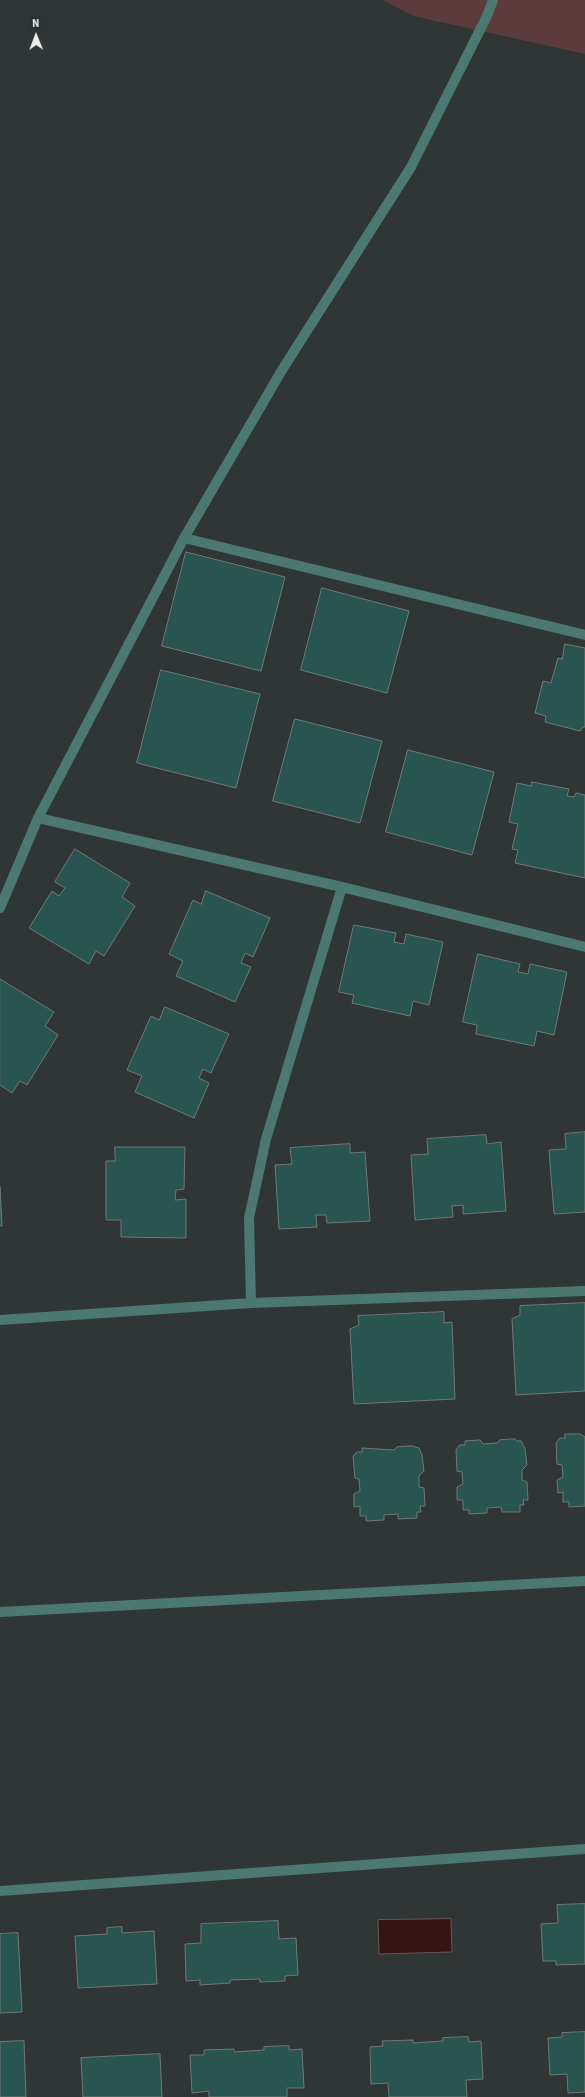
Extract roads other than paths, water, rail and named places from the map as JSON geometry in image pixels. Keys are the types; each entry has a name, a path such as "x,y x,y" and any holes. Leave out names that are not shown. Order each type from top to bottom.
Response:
{"street":[{"path":"0,908 38,818 184,538 282,370 411,167 487,16 493,0"},
{"path":"184,538 585,635"},
{"path":"38,818 342,887 585,948"},
{"path":"251,1303 249,1218 266,1139 342,887"},
{"path":"0,1320 251,1303 585,1291"},
{"path":"0,1612 585,1581"},
{"path":"0,1890 585,1849"}]}
